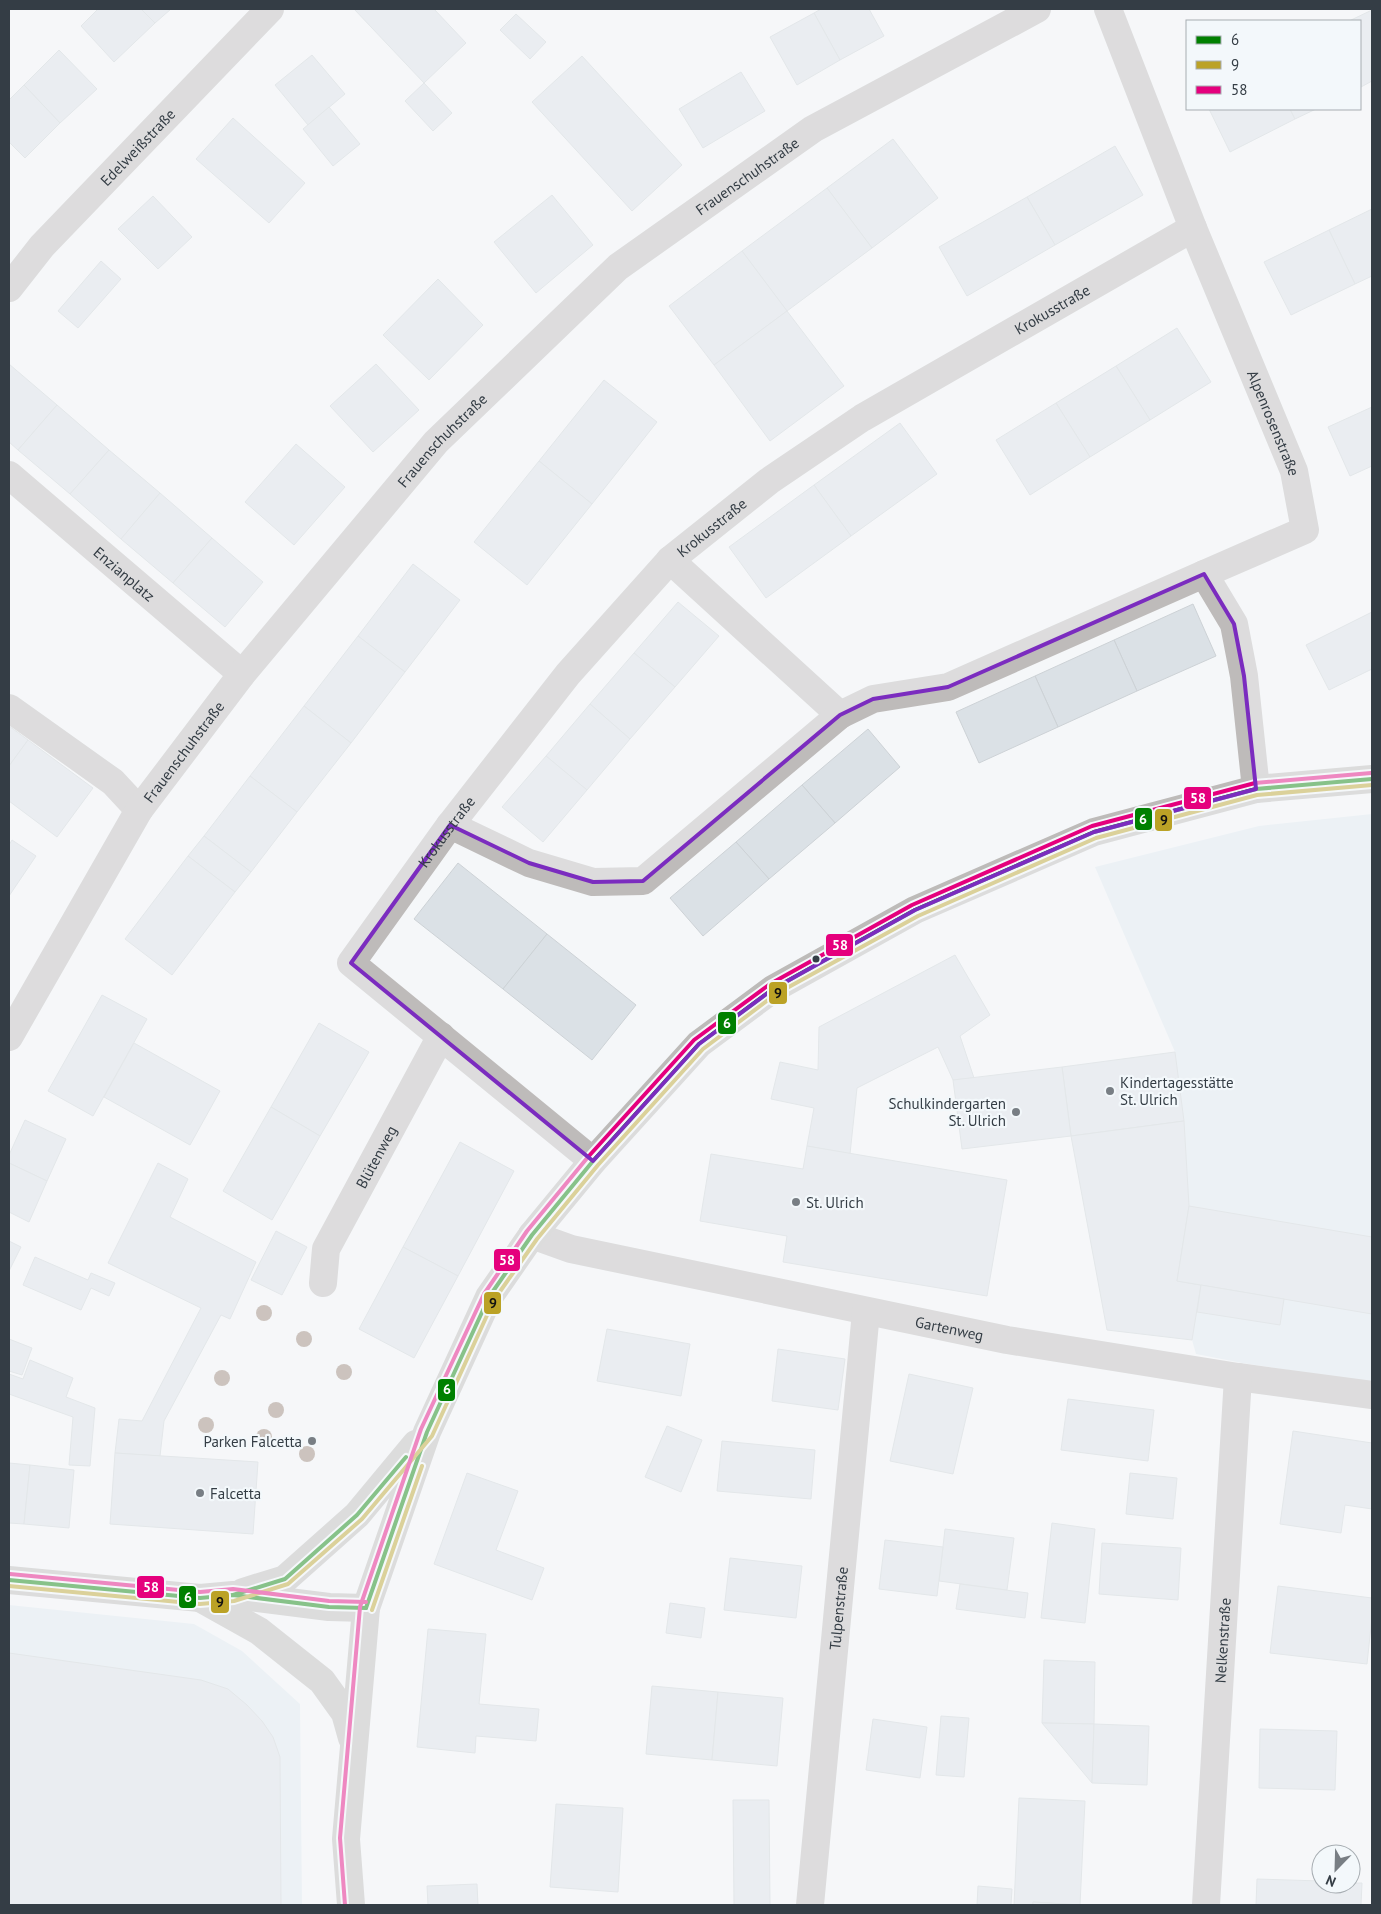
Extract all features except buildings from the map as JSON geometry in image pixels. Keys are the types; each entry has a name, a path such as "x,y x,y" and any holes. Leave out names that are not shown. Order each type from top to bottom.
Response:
{"street":[{"name":"Edelweißstraße","path":"9,288 42,246 270,9"},
{"name":"Frauenschuhstraße","path":"9,1037 139,810 242,674 436,442 618,267 813,129 1037,9"},
{"name":"Alpenrosenstraße","path":"1108,9 1193,228 1294,471 1305,530 1204,574"},
{"name":"Krokusstraße","path":"441,1036 351,963 450,825 568,674 670,560 769,481 862,418 1193,228"},
{"name":"Enzianplatz","path":"9,475 242,674"},
{"path":"670,560 840,715"},
{"path":"450,825 529,863 593,882 643,881 840,715 872,699 948,687 1204,574 1234,624 1244,676 1256,789"},
{"path":"9,708 113,782 139,810"},
{"path":"351,1905 346,1839 366,1608 427,1432 489,1297 532,1235 593,1161 699,1044 773,989 915,910 1094,832 1256,789 1372,779"},
{"path":"441,1036 593,1161"},
{"name":"Blütenweg","path":"323,1283 326,1248 441,1036"},
{"name":"Gartenweg","path":"532,1235 571,1249 1007,1340 1238,1377 1372,1395"},
{"name":"Tulpenstraße","path":"810,1905 866,1312"},
{"name":"Nelkenstraße","path":"1206,1905 1238,1377"},
{"path":"9,1580 200,1598 233,1595 285,1579 357,1515 427,1432"},
{"path":"233,1595 329,1607 366,1608"},
{"path":"200,1598 258,1631 322,1681 345,1713 354,1749"}],"highlighted area":[{"path":"1204,574 1234,624 1244,676 1256,789 1094,832 915,910 773,989 699,1044 593,1161 351,963 450,825 529,863 593,882 643,881 840,715 873,699 948,687"}],"shaded area":[{"path":"1372,814 1372,1383 1196,1354 1192,1340 1201,1285 1177,1281 1189,1205 1184,1121 1175,1052 1095,867 1259,826"},
{"path":"9,1605 194,1624 242,1651 300,1704 302,1905 9,1905"}],"transit line":[{"name":"58","path":"345,1905 340,1838 360,1607 421,1429 484,1294 527,1231 588,1157 694,1040 770,984 912,905 1092,826 1255,783 1371,773"},
{"name":"6","path":"366,1608 427,1432 489,1297 532,1235 593,1161 699,1044 773,989 915,910 1094,832 1256,789 1372,779"},
{"name":"9","path":"9,1586 200,1604 234,1601 288,1584 362,1519 432,1436 494,1300 537,1239 598,1165 703,1049 776,994 918,916 1096,838 1257,795 1372,785"},
{"name":"6","path":"233,1595 285,1579 357,1515 406,1457"},
{"name":"9","path":"372,1610 422,1466"},
{"name":"58","path":"10,1574 200,1592 233,1589 329,1601 366,1602"},
{"name":"6","path":"9,1580 200,1598 233,1595 329,1607 366,1608"}],"place":[{"name":"Kindertagesstätte St. Ulrich","path":"1110,1091"},
{"name":"Schulkindergarten St. Ulrich","path":"1016,1112"},
{"name":"St. Ulrich","path":"796,1202"},
{"name":"Parken Falcetta","path":"312,1441"},
{"name":"Falcetta","path":"200,1493"}]}
